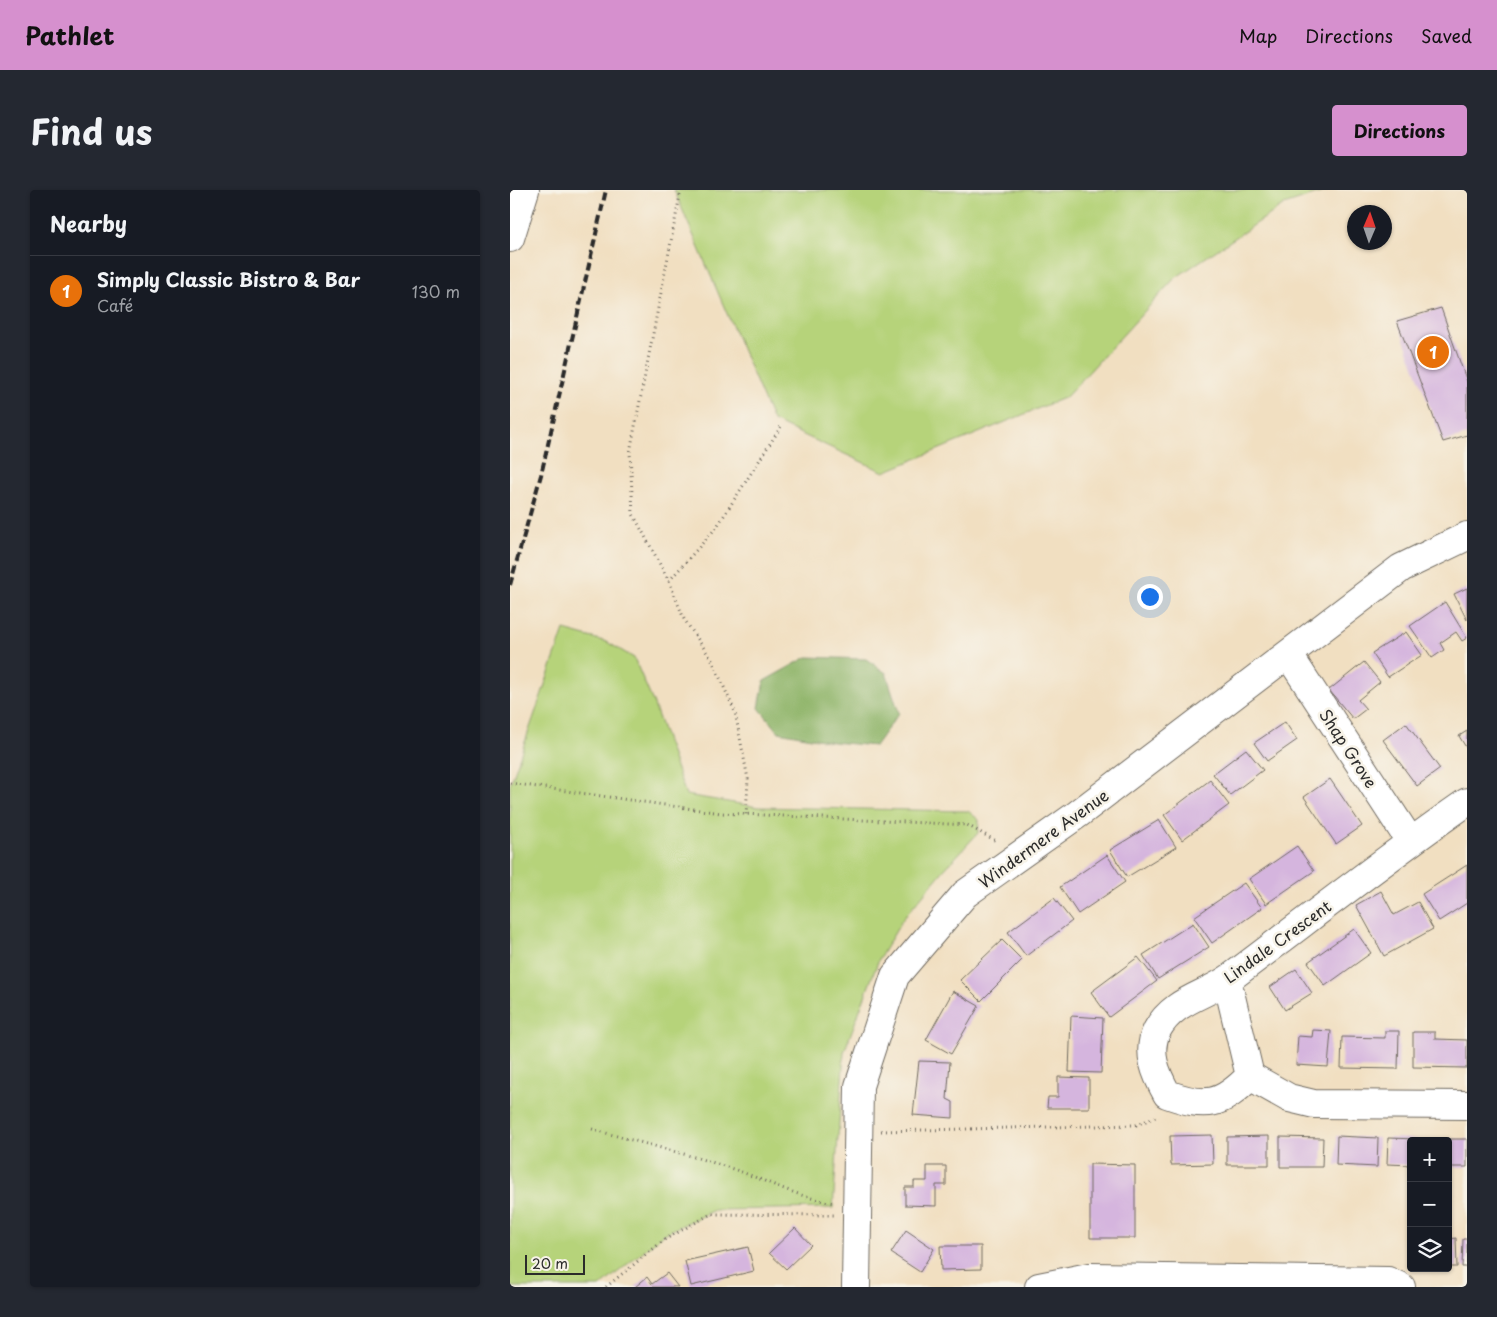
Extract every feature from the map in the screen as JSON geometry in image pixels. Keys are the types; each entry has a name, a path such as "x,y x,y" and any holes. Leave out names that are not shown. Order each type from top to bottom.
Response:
{"street":[{"path":"510,238 525,190"},
{"name":"Windermere Avenue","path":"856,1287 859,1086 895,976 965,894 1078,814 1401,568 1467,536"},
{"name":"Shap Grove","path":"1288,654 1410,841"},
{"name":"Lindale Crescent","path":"1174,1096 1167,1094 1155,1072 1152,1047 1157,1030 1170,1013 1186,1000 1227,980 1410,841 1467,802"},
{"path":"1227,980 1250,1076 1290,1098 1314,1104 1467,1105"},
{"path":"1174,1096 1190,1103 1213,1102 1232,1095 1250,1076"},
{"path":"1039,1287 1089,1277 1388,1281 1401,1287"}],"path":[{"path":"681,190 630,452 633,514 669,581 684,619 712,660 736,712 748,780 746,815"},
{"path":"669,581 716,528 782,425"},
{"path":"510,783 721,813 967,826 1020,855"},
{"path":"858,1131 1136,1124 1168,1112 1174,1096"},
{"path":"592,1129 737,1170 773,1187 816,1201 857,1211"},
{"path":"606,1287 664,1240 712,1214 857,1211"}],"green space":[{"path":"674,190 1329,190 1284,205 1175,278 1066,397 884,472 773,421"},
{"path":"564,630 607,642 634,658 653,702 686,795 758,807 968,811 979,820 978,833 903,919 879,959 844,1052 833,1208 714,1210 664,1234 600,1287 510,1287 510,785"},
{"path":"807,657 866,659 886,673 899,713 875,746 833,742 779,732 759,708 764,681"}],"building":[{"path":"1441,308 1467,382 1467,435 1443,442 1397,321"},
{"path":"1467,588 1467,620 1454,594"},
{"path":"1445,602 1467,638 1462,641 1456,632 1440,643 1444,650 1432,658 1410,626"},
{"path":"1406,632 1422,655 1388,677 1372,653"},
{"path":"1364,662 1380,682 1358,700 1366,709 1353,719 1329,690"},
{"path":"1285,722 1297,740 1267,761 1254,743"},
{"path":"1406,723 1440,769 1417,786 1383,740"},
{"path":"1467,731 1467,749 1459,736"},
{"path":"1246,749 1263,770 1230,795 1213,774"},
{"path":"1330,779 1362,826 1336,844 1304,797"},
{"path":"1210,780 1229,805 1182,840 1164,815"},
{"path":"1159,820 1176,847 1127,877 1110,850"},
{"path":"1297,846 1314,871 1266,904 1249,879"},
{"path":"1107,855 1125,882 1078,914 1060,887"},
{"path":"1467,865 1467,903 1439,921 1422,894"},
{"path":"1244,883 1262,908 1212,943 1194,917"},
{"path":"1381,891 1394,915 1418,902 1433,929 1384,956 1356,905"},
{"path":"1054,898 1072,921 1026,956 1008,932"},
{"path":"1193,923 1209,947 1158,979 1143,955"},
{"path":"1354,929 1371,953 1325,986 1308,962"},
{"path":"1002,940 1022,960 981,1001 960,980"},
{"path":"1138,957 1157,981 1109,1017 1091,992"},
{"path":"1296,969 1312,993 1285,1010 1270,987"},
{"path":"953,991 979,1006 951,1054 926,1040"},
{"path":"1071,1016 1103,1018 1101,1073 1069,1072"},
{"path":"1313,1030 1331,1031 1328,1067 1296,1065 1298,1036 1312,1037"},
{"path":"1385,1031 1399,1031 1398,1069 1341,1068 1342,1037 1385,1038"},
{"path":"1413,1032 1435,1032 1435,1039 1467,1040 1467,1068 1413,1067"},
{"path":"919,1061 950,1062 947,1099 953,1102 953,1118 913,1115"},
{"path":"1058,1077 1089,1078 1089,1108 1047,1108 1048,1097 1058,1097"},
{"path":"1212,1135 1213,1164 1171,1165 1170,1136"},
{"path":"1269,1136 1269,1165 1227,1165 1227,1137"},
{"path":"1337,1136 1378,1138 1377,1167 1336,1165"},
{"path":"1280,1137 1323,1138 1322,1167 1280,1167"},
{"path":"1388,1138 1407,1139 1407,1165 1387,1164"},
{"path":"1452,1139 1467,1139 1467,1167 1452,1167"},
{"path":"1090,1164 1135,1165 1135,1238 1090,1238"},
{"path":"927,1166 946,1166 946,1185 936,1185 936,1206 905,1205 905,1187 914,1187 914,1181 927,1181"},
{"path":"795,1228 811,1245 786,1269 769,1253"},
{"path":"906,1230 934,1249 920,1272 891,1253"},
{"path":"1452,1238 1456,1238 1457,1267 1452,1267"},
{"path":"1463,1239 1467,1239 1467,1267 1462,1267"},
{"path":"940,1246 981,1246 981,1269 941,1270"},
{"path":"748,1247 754,1271 691,1286 685,1261"},
{"path":"667,1273 678,1287 635,1287 647,1277 652,1284"}],"railway":[{"path":"510,585 541,475 606,190"}],"place":[{"name":"Simply Classic Bistro & Bar","path":"1433,352"}]}
